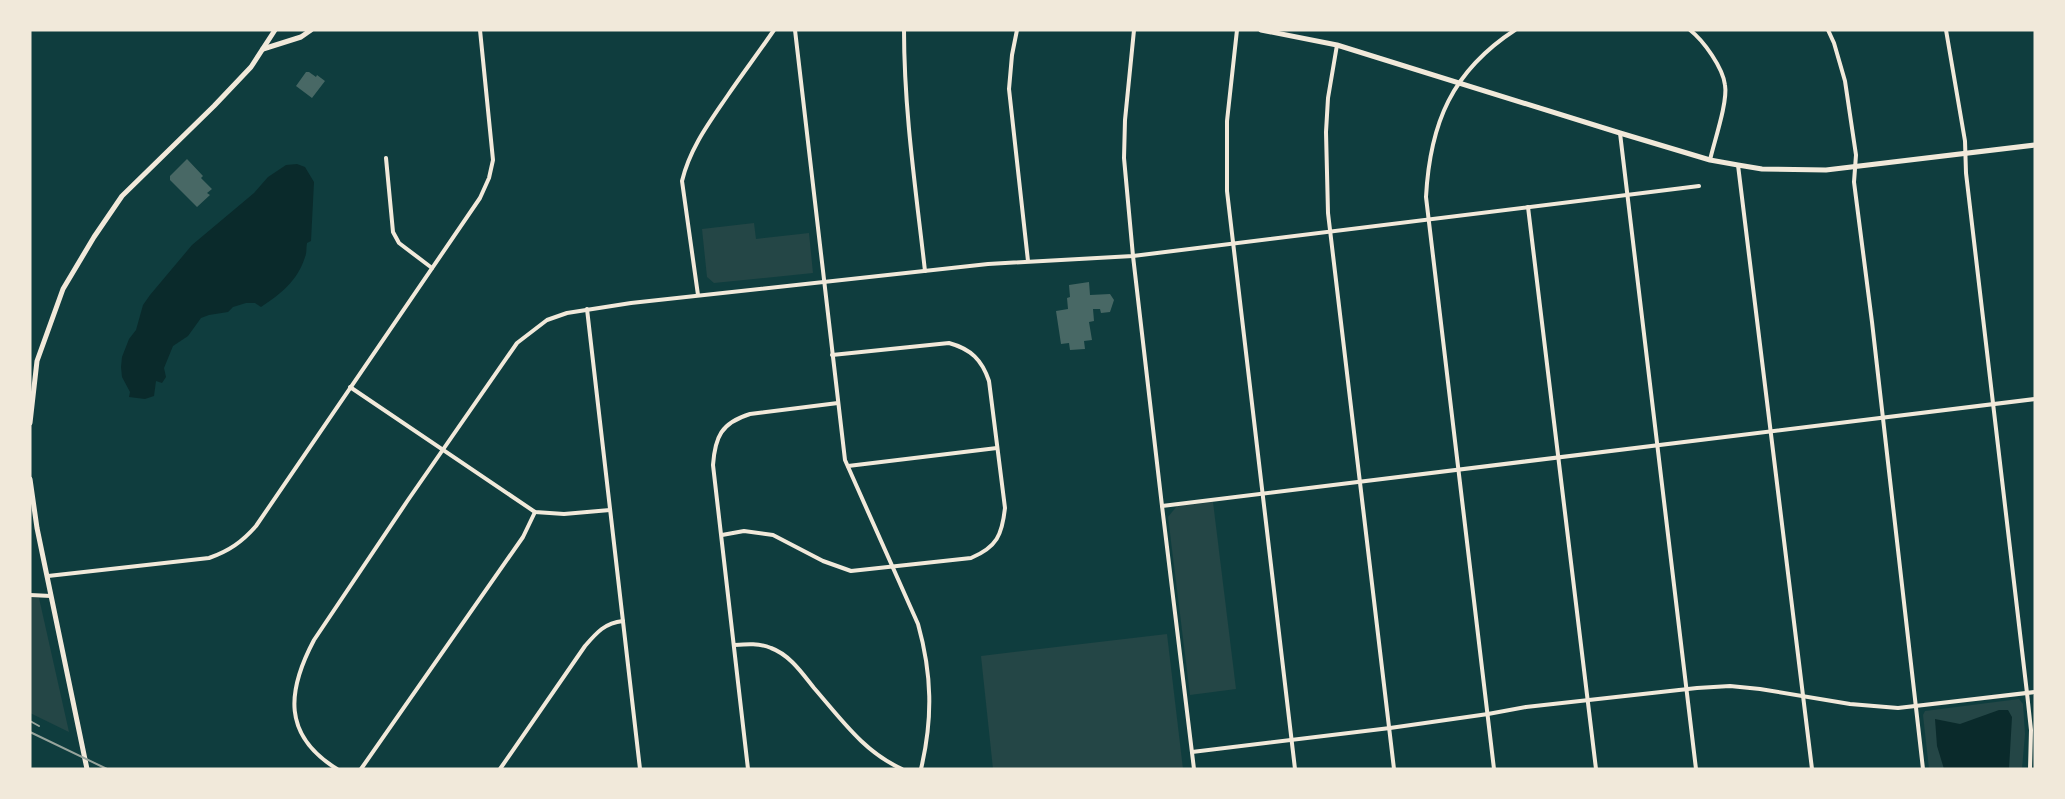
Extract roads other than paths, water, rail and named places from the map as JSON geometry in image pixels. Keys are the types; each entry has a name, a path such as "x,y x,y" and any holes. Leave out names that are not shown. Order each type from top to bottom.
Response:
{"main road":[{"path":"30,423 33,368 63,289 94,237 122,196 251,67 275,30"},
{"path":"263,48 301,37 311,30"},
{"path":"1261,30 1337,45 1710,160 1762,169 1826,170 2035,145"},
{"path":"30,479 37,528 87,769"}],"street":[{"path":"48,576 209,558 226,552 242,541 256,526 480,198 494,160 480,30"},
{"path":"698,296 682,181 687,163 707,125 774,30"},
{"path":"795,30 842,440 848,466 918,624 925,649 931,710 928,741 921,769"},
{"path":"904,30 904,78 908,123 926,271"},
{"path":"1017,30 1009,89 1028,261"},
{"path":"1134,30 1125,120 1124,158 1133,256 1194,769"},
{"path":"1237,30 1227,121 1226,163 1233,243 1296,769"},
{"path":"1494,769 1426,197 1428,165 1434,138 1449,99 1475,63 1500,40 1515,30"},
{"path":"1690,30 1715,59 1725,85 1710,160"},
{"path":"1828,30 1834,42 1845,81 1855,145 1854,182 1923,769"},
{"path":"1946,30 1955,72 1965,153 2027,693 2031,730 2030,769"},
{"path":"1337,45 1328,98 1326,171 1331,231 1394,769"},
{"path":"1620,133 1696,769"},
{"path":"386,158 393,232 399,243 432,268"},
{"path":"1738,165 1812,769"},
{"path":"338,769 311,749 299,731 295,717 294,689 305,657 314,640 517,343 547,320 587,309 698,296 1028,261 1133,256 1699,186"},
{"path":"1528,207 1596,769"},
{"path":"587,309 640,769"},
{"path":"722,535 744,531 773,535 823,561 851,571 971,558 984,552 996,541 1003,528 1005,508 989,381 985,368 975,355 963,347 949,343 935,343 832,355"},
{"path":"350,387 535,512 564,514 610,510"},
{"path":"1162,506 2035,399"},
{"path":"748,769 713,465 715,444 725,427 736,418 750,414 838,403"},
{"path":"848,466 997,448"},
{"path":"361,769 523,537 535,512"},
{"path":"30,595 51,596"},
{"path":"500,769 585,646 600,629 610,622 623,621"},
{"path":"734,645 756,644 781,652 794,663 857,738 887,762 902,769"},
{"path":"1192,752 1390,728 1526,707 1730,686 1851,704 1898,708 2035,692"}],"railway":[{"path":"30,721 39,726"},
{"path":"30,732 107,769"}]}
